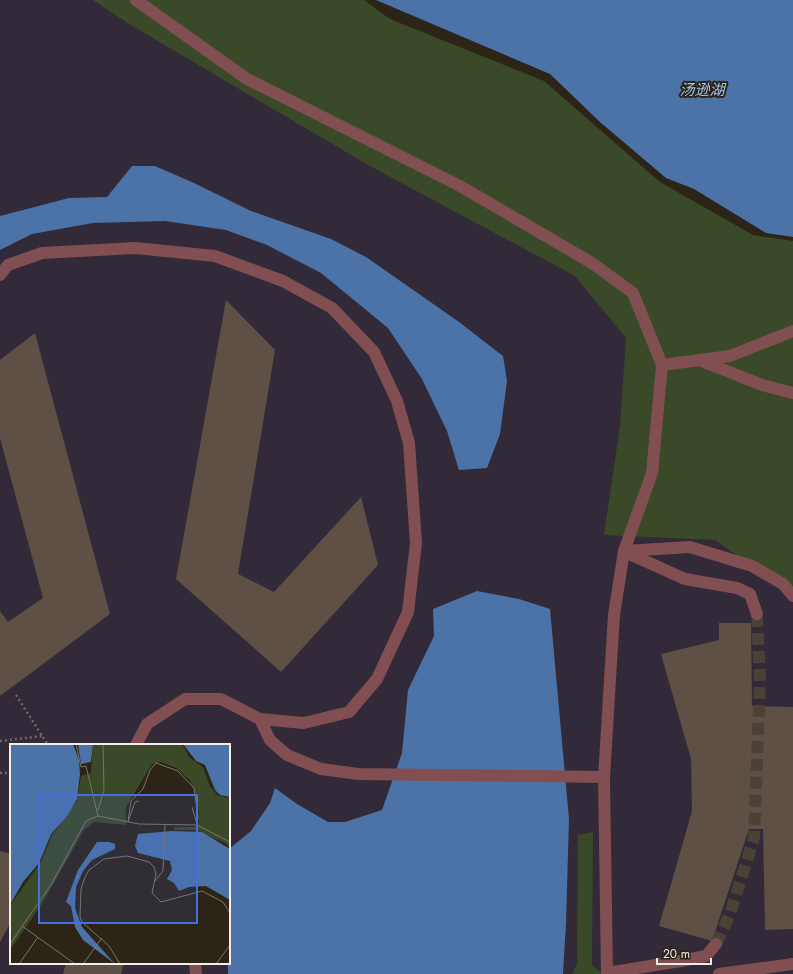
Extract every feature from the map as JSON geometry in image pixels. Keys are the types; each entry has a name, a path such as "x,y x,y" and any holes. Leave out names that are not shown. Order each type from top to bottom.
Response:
{"lane":[{"path":"136,0 247,79 460,186 592,263 633,293 662,365 652,473 624,551 614,615 604,777 609,974 706,956 716,944"},
{"path":"0,275 8,266 42,253 135,248 215,256 283,281 332,308 374,352 397,401 409,443 416,543 408,612 377,680 348,712 304,723 260,719 221,699 185,698 147,724 137,744"},
{"path":"662,365 730,356 793,331"},
{"path":"698,360 762,385 793,393"},
{"path":"624,551 690,546 752,566 783,584 793,596"},
{"path":"624,551 685,579 737,588 750,594 756,614"},
{"path":"260,719 270,740 287,755 321,769 358,774 604,777"},
{"path":"195,964 196,974"},
{"path":"719,974 793,964"}],"path":[{"path":"16,695 47,744"},
{"path":"0,741 42,736"}],"shaded area":[{"path":"0,0 326,0 793,326 793,974 0,974"}],"green space":[{"path":"93,0 364,0 390,19 544,81 660,182 753,235 793,241 793,595 715,540 604,535 620,426 626,338 575,276 368,165 129,24"},
{"path":"593,832 592,966 604,974 572,974 577,964 578,835"}],"water":[{"name":"汤逊湖","path":"376,0 793,0 793,237 766,233 694,189 666,178 600,122 550,74"},
{"path":"132,166 155,166 251,211 331,239 366,257 459,322 503,356 507,381 500,434 487,468 459,470 447,431 422,379 388,328 321,273 267,245 226,230 165,221 93,223 32,234 0,250 0,216 69,198 107,197"},
{"path":"477,591 519,599 550,609 569,819 563,974 228,974 228,964 230,964 230,848 251,831 270,803 275,788 297,804 328,822 345,822 382,810 402,753 408,690 434,636 433,609"}],"building":[{"path":"226,300 275,350 238,574 274,592 361,497 378,565 281,672 176,579"},
{"path":"35,333 110,614 0,696 0,611 8,622 43,598 0,438 0,360"},
{"path":"719,623 751,623 752,706 793,707 793,929 765,930 763,829 749,829 712,941 659,926 692,811 691,759 661,654 719,640"},
{"path":"0,851 10,854 10,924 0,942"},
{"path":"66,964 124,964 121,974 63,974"}],"tunnel":[{"path":"716,944 730,914 754,838 760,681 757,614"}]}
